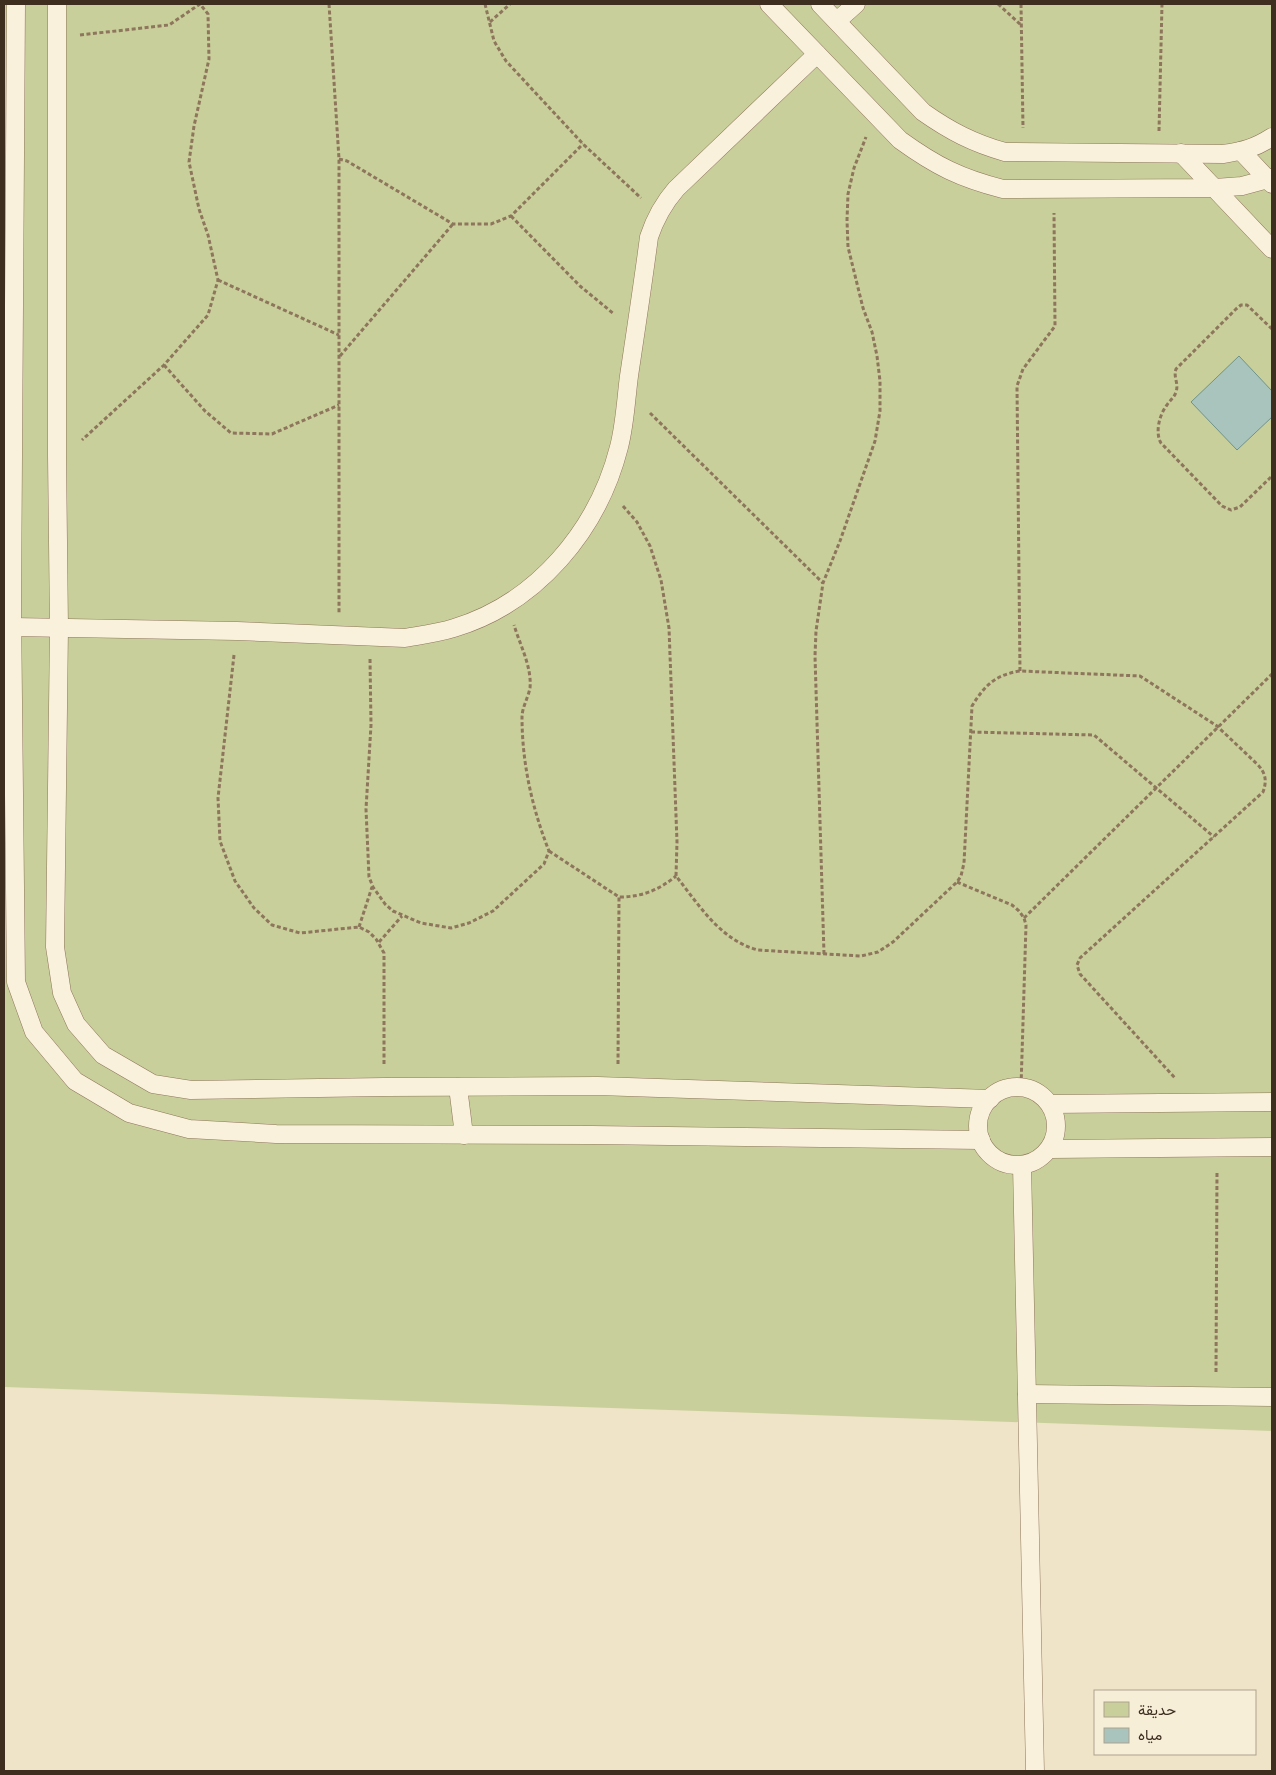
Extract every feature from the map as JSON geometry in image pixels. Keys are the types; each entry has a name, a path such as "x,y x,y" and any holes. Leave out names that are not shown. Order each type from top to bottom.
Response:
{"lane":[{"path":"16,4 13,627 16,982 34,1032 75,1081 129,1113 189,1129 276,1134 981,1140"},
{"path":"57,4 59,628 54,946 62,994 76,1024 103,1055 153,1084 191,1090 384,1087 617,1087 990,1098"},
{"path":"769,4 900,140 925,158 950,172 975,182 1004,189 1053,189 1215,188 1271,181"},
{"path":"820,4 923,112 964,138 984,146 1005,152 1222,154 1257,147 1272,137"},
{"path":"837,21 856,4"},
{"path":"13,627 237,631 405,638 454,628 483,617 536,584 559,562 580,536 606,488 619,446 649,237 658,214 666,200 676,189 817,54"},
{"path":"1241,151 1271,181"},
{"path":"1181,153 1272,249"},
{"path":"458,1087 464,1135"},
{"path":"1021,1087 1032,1090 1050,1104 1055,1115 1056,1127 1055,1138 1050,1149 1038,1160 1022,1165 997,1160 988,1152 981,1140 978,1122 980,1114 990,1098 1010,1088 1021,1087"},
{"path":"1050,1104 1272,1102"},
{"path":"1050,1149 1272,1147"},
{"path":"1022,1165 1036,1771"},
{"path":"1027,1394 1272,1397"}],"path":[{"path":"57,37 170,25 200,4 208,14 209,59 194,126 189,162 199,209 208,236 218,280 208,315 164,366 77,445 57,456"},
{"path":"330,4 339,159 339,635"},
{"path":"485,4 494,41 506,61 583,144 658,214"},
{"path":"490,22 510,4"},
{"path":"998,4 1021,26"},
{"path":"1021,4 1023,152"},
{"path":"1158,153 1162,4"},
{"path":"824,954 815,656 816,631 823,582 840,541 875,441 880,412 880,381 877,356 848,247 847,220 848,194 854,168 864,141 877,116"},
{"path":"339,159 347,161 453,224 491,224 511,216 583,144"},
{"path":"1020,671 1018,386 1024,369 1055,326 1053,189"},
{"path":"511,216 580,286 636,331"},
{"path":"339,357 453,224"},
{"path":"218,280 339,335"},
{"path":"1272,329 1247,305 1241,305 1236,309 1176,368 1174,377 1178,387 1174,398 1163,412 1158,430 1158,438 1222,506 1231,510 1240,507 1272,476"},
{"path":"164,366 205,411 231,433 272,434 339,405"},
{"path":"627,391 823,582"},
{"path":"606,488 637,522 644,533 657,563 661,580 669,628 677,842 676,876 719,929 739,944 758,950 824,954 861,956 878,952 893,942 958,882 964,862 972,706 979,694 989,683 1006,673 1020,671 1140,676 1218,726 1263,770 1266,784 1263,792 1080,958 1077,965 1080,974 1197,1103"},
{"path":"506,604 529,672 530,686 522,714 523,751 529,788 536,814 550,851 619,897 631,897 655,891 676,876"},
{"path":"237,631 218,798 220,840 235,881 254,908 272,925 300,933 359,927 379,942 384,953 384,1087"},
{"path":"370,636 371,725 366,809 369,877 372,887 384,904 402,916 421,923 451,928 469,923 493,911 544,864 550,851"},
{"path":"1024,918 1272,674"},
{"path":"971,732 1094,735 1214,837"},
{"path":"958,882 1012,904 1024,918 1026,933 1021,1087"},
{"path":"359,927 372,887"},
{"path":"617,1087 619,897"},
{"path":"379,942 402,916"},
{"path":"1216,1395 1217,1148"}],"green space":[{"path":"4,4 1272,4 1272,1431 4,1387"}],"water":[{"path":"1239,356 1272,391 1272,417 1237,450 1191,402"}]}
